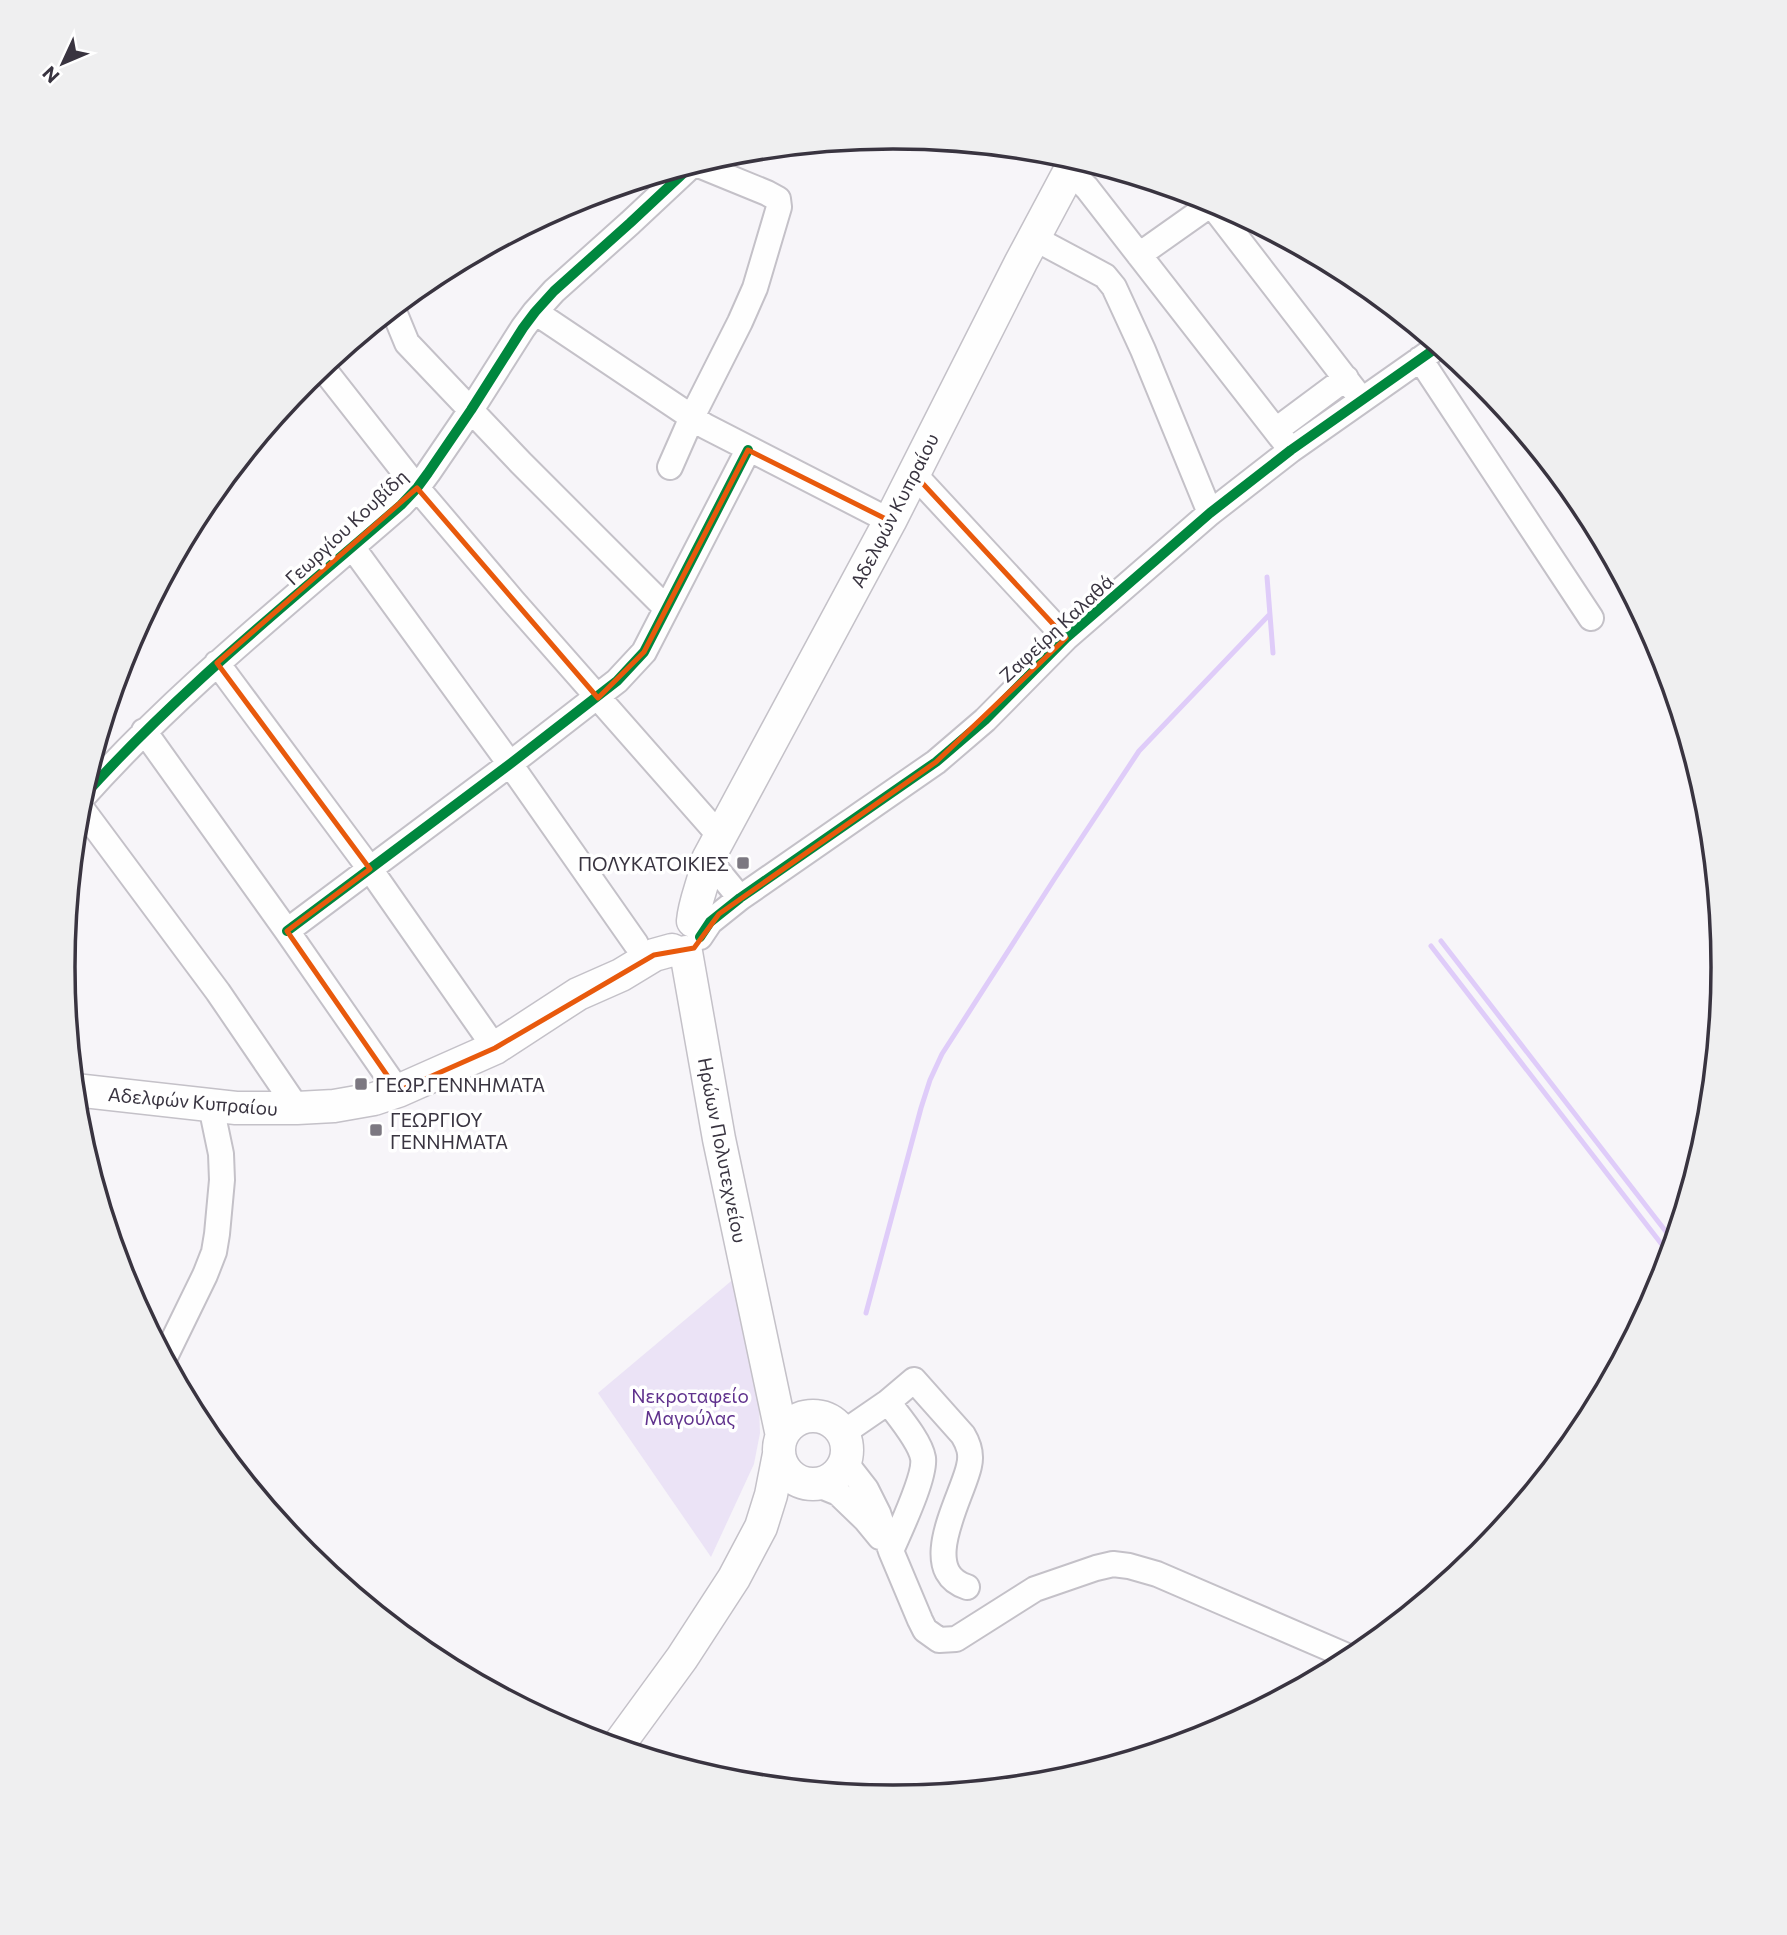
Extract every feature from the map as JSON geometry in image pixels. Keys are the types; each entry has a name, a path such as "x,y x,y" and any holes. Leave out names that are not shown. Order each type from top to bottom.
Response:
{"main road":[{"name":"Αδελφών Κυπραίου","path":"85,1091 236,1108 334,1106 374,1099 495,1048 578,995 621,975 654,955 681,935 706,875 714,847 890,521 1071,169"},
{"name":"Αδελφών Κυπραίου","path":"578,995 599,970 636,944 681,935"},
{"name":"Ηρώων Πολυτεχνείου","path":"623,1739 734,1578 761,1527 771,1495 781,1445 681,935"},
{"name":"Ηρώων Πολυτεχνείου","path":"763,1347 777,1389 793,1406 811,1416"},
{"path":"811,1416 829,1420 837,1425 844,1447 839,1473 829,1480 813,1484 800,1482 793,1477 782,1463 781,1445 794,1422 811,1416"},
{"name":"Ηρώων Πολυτεχνείου","path":"761,1527 785,1503 813,1484"}],"street":[{"path":"670,467 755,288 779,207 778,199 767,193 710,170"},
{"path":"1076,170 1087,188 1291,450"},
{"name":"Γεωργίου Κουβίδη","path":"97,782 144,731 217,663 352,548 417,488 523,328 554,291 659,184"},
{"path":"1139,255 1202,210"},
{"path":"1225,220 1362,400"},
{"path":"1034,238 1105,276 1114,288 1143,350 1210,513"},
{"path":"536,312 705,426 890,521"},
{"path":"396,317 407,343 666,608"},
{"path":"1430,353 1591,618"},
{"name":"Ζαφείρη Καλαθά","path":"681,935 710,922 740,898 936,762 985,720 1066,638 1210,513 1291,450 1430,353"},
{"path":"329,376 417,488 598,698 714,847 740,898"},
{"path":"1276,430 1346,378"},
{"path":"287,931 617,681 643,652 748,450"},
{"path":"913,474 1066,638"},
{"path":"352,548 510,764 636,944"},
{"path":"217,663 370,869 495,1048"},
{"path":"144,731 398,1091"},
{"path":"89,819 218,992 297,1108"},
{"path":"170,1347 214,1252 222,1180 221,1154 211,1106"},
{"path":"967,1587 955,1581 948,1572 944,1545 955,1501 969,1466 969,1445 914,1380 844,1447 878,1513 920,1620 925,1630 939,1640 956,1639 1035,1589 1114,1564 1157,1574 1340,1653"},
{"path":"888,1402 919,1446 923,1459 919,1484 891,1551"},
{"path":"813,1484 838,1493 866,1520 891,1551"}],"highlighted area":[{"path":"748,450 890,521 913,473 1066,638 936,762 719,914 694,948 654,955 495,1048 398,1091 287,931 370,869 217,663 417,488 598,698 644,652"}],"green space":[{"name":"Νεκροταφείο Μαγούλας","path":"736,1277 759,1406 760,1433 754,1464 711,1557 598,1393"}],"waterway":[{"path":"1267,577 1273,653"},
{"path":"866,1313 921,1108 942,1054 1139,751 1269,615"},
{"path":"1441,941 1667,1233"},
{"path":"1431,946 1663,1245"}],"cycle path":[{"path":"97,782 196,683 401,505 428,473 535,312 554,291 678,178"},
{"path":"700,937 710,922 740,898 936,762 985,720 1066,638 1210,513 1291,450 1432,351"},
{"path":"287,931 617,681 644,652 748,450"}],"place":[{"name":"ΠΟΛΥΚΑΤΟΙΚΙΕΣ","path":"743,863"},
{"name":"ΓΕΩΡ.ΓΕΝΝΗΜΑΤΑ","path":"361,1084"},
{"name":"ΓΕΩΡΓΙΟΥ ΓΕΝΝΗΜΑΤΑ","path":"376,1130"}]}
